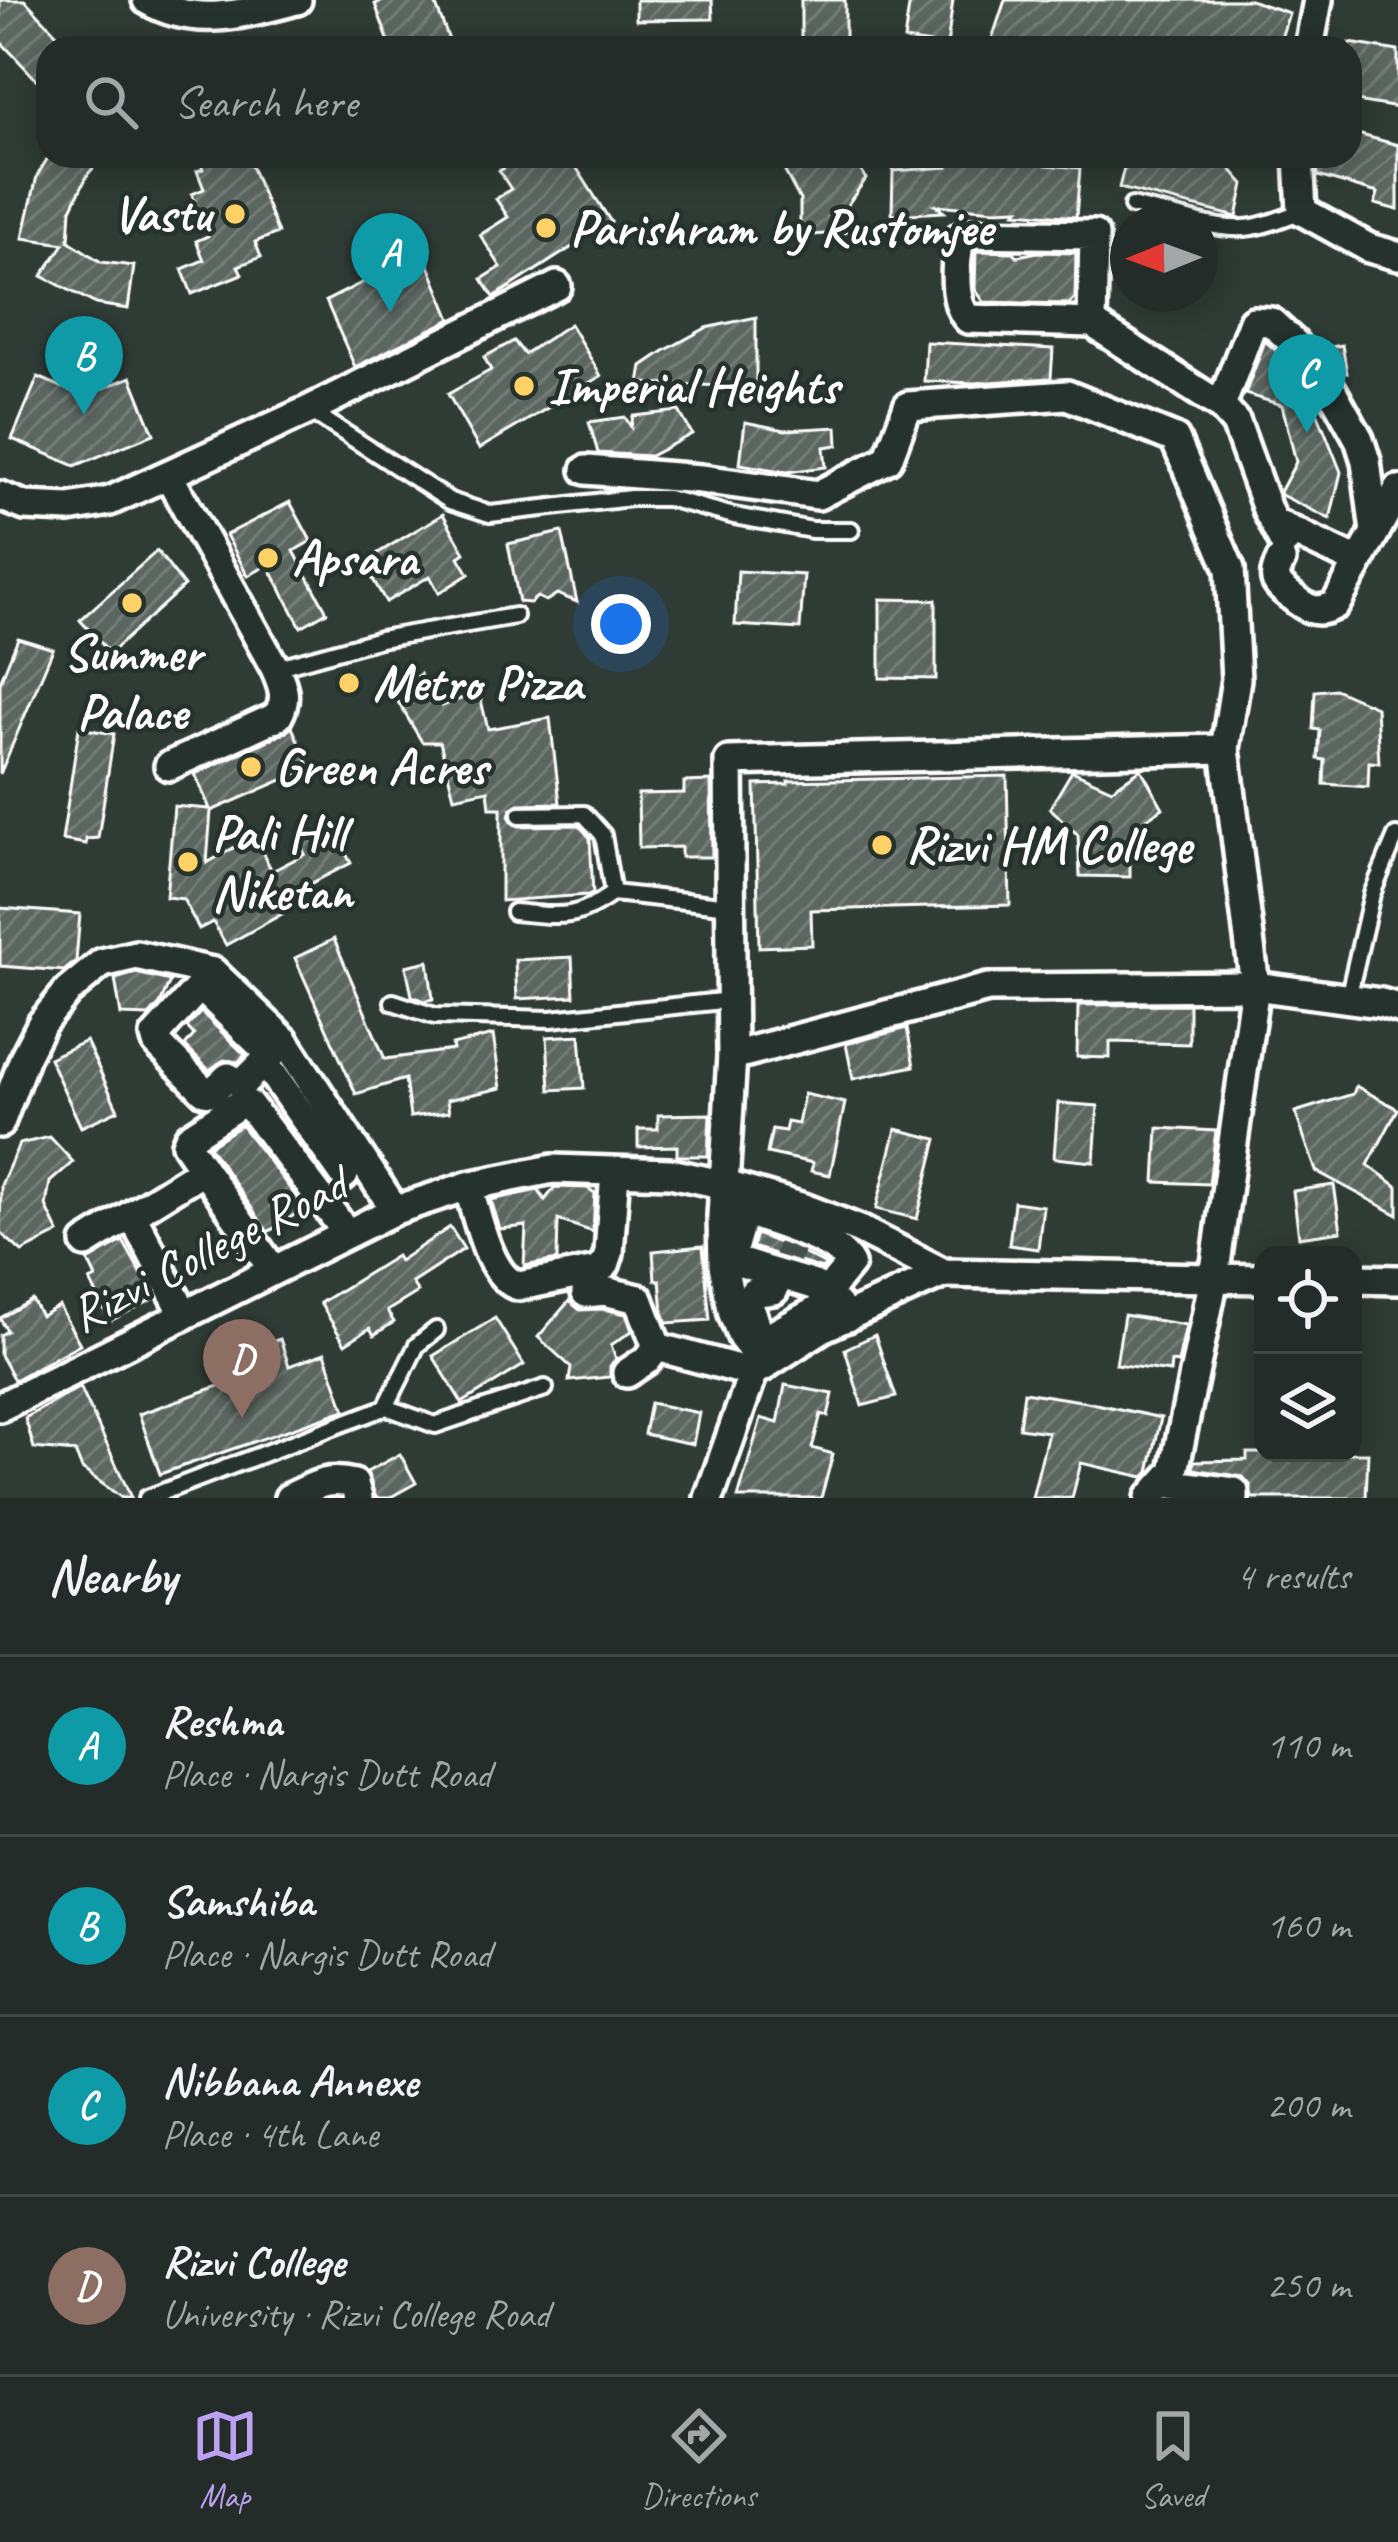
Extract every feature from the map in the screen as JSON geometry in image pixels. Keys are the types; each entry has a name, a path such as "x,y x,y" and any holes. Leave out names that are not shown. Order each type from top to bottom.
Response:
{"street":[{"path":"147,0 167,12 196,18 231,16 297,0"},
{"path":"1311,36 1318,0"},
{"path":"1300,168 1302,211 1369,248 1398,256"},
{"path":"1092,323 1095,238 1091,233 968,233 960,237 958,303 968,319 1092,323 1221,406 1236,423 1280,542 1276,580 1304,608 1322,611 1336,604 1398,490"},
{"path":"0,496 25,506 69,508 110,501 308,410 556,286"},
{"path":"1221,406 1253,321 1271,322 1294,343"},
{"path":"1330,387 1366,461 1375,532"},
{"path":"586,470 818,495 888,459 908,406 1067,395 1175,440 1230,569 1236,679 1226,749 1255,986 1214,1278 1174,1471 1157,1490"},
{"path":"169,476 284,690 278,716 170,766"},
{"path":"1280,542 1358,562"},
{"path":"825,1310 814,1286 780,1279 733,1258 740,1196 732,1056 729,761 1226,749"},
{"path":"0,1123 42,1023 68,991 102,963 136,955 207,979 273,1053 395,1210"},
{"path":"207,979 158,1030 157,1043 206,1093 229,1077 242,1084 273,1053"},
{"path":"732,1056 988,988 1255,986 1398,1008"},
{"path":"273,1053 344,1175"},
{"path":"273,1270 187,1148 187,1140 240,1104 249,1106 347,1233"},
{"name":"Rizvi College Road","path":"0,1407 395,1210 468,1186 553,1169 670,1173 740,1196 798,1225"},
{"path":"86,1243 202,1170"},
{"path":"468,1186 494,1263 506,1281 519,1286 597,1271 605,1264 616,1172"},
{"path":"740,1196 722,1216 723,1265 733,1314 751,1360"},
{"path":"132,1214 184,1315"},
{"path":"798,1225 860,1230 944,1273"},
{"path":"798,1225 847,1256 850,1264 825,1310"},
{"path":"847,1256 860,1230"},
{"path":"657,1347 751,1360 825,1310 944,1273 1254,1279"},
{"path":"715,1496 751,1360 748,1299 780,1279"},
{"path":"1362,1279 1398,1280"},
{"path":"586,1293 604,1291 640,1299 657,1347"},
{"path":"627,1373 657,1347"},
{"path":"289,1498 335,1480 354,1484 358,1498"},
{"path":"1157,1490 1234,1492 1234,1498"}],"lane":[{"path":"1218,227 1258,228 1302,211"},
{"path":"308,410 450,500 490,514 668,498 812,530 851,530"},
{"path":"275,668 380,639 515,616"},
{"path":"520,815 584,814 603,835 613,893"},
{"path":"1348,998 1372,894 1396,836"},
{"path":"514,912 565,917 592,908 613,893 730,906"},
{"path":"393,1002 435,1016 551,1019 731,1000"},
{"path":"386,1407 416,1346 436,1330"},
{"path":"147,1498 386,1407 435,1425 545,1388"}],"building":[{"path":"0,0 25,0 59,36 36,36 36,79 0,41"},
{"path":"434,0 448,36 387,36 375,4"},
{"path":"636,0 712,0 713,19 636,20"},
{"path":"801,0 845,0 845,36 801,36"},
{"path":"910,0 953,0 948,36 905,36"},
{"path":"1005,0 1250,0 1289,13 1282,36 993,36"},
{"path":"1362,45 1398,51 1398,108 1362,102"},
{"path":"1362,135 1398,145 1398,210 1375,204 1378,193 1318,176 1318,168 1362,168"},
{"path":"42,168 93,168 71,209 69,241 101,262 134,266 128,309 96,304 42,276 64,244 23,238"},
{"name":"Vastu","path":"252,168 278,233 255,242 261,257 238,266 242,274 192,294 182,269 204,260 196,241 208,236 192,194 204,189 197,171"},
{"name":"Parishram by Rustomjee","path":"577,168 611,222 494,297 482,279 501,267 480,235 508,217 496,199 511,189 499,171"},
{"path":"859,168 866,179 848,204 850,232 800,236 800,200 784,170"},
{"path":"1080,168 1076,217 935,205 944,212 892,215 893,171"},
{"path":"1124,168 1230,168 1244,184 1237,217 1218,212 1218,204 1184,204 1119,188"},
{"path":"423,251 451,319 355,367 326,301 371,278 366,269 391,256 395,265"},
{"path":"976,251 1014,252 1017,256 1076,253 1075,298 1069,304 984,302 975,289"},
{"path":"756,317 756,387 639,383 642,366 664,351 706,328"},
{"name":"Imperial Heights","path":"570,324 601,376 479,449 448,394 491,370 484,357 514,341 524,354"},
{"path":"1265,341 1291,361 1310,351 1342,345 1347,373 1329,369 1304,379 1341,472 1330,519 1281,495 1296,462 1282,405 1245,394"},
{"path":"926,342 1053,349 1051,378 924,381"},
{"path":"38,377 83,396 131,377 154,434 75,466 12,439"},
{"path":"679,411 692,434 650,456 598,453 589,422 625,417 631,427 633,416"},
{"path":"745,422 785,430 837,427 838,445 824,447 826,467 787,472 740,464"},
{"name":"Apsara","path":"290,502 311,541 294,551 327,612 301,627 268,565 248,576 226,535"},
{"path":"443,514 465,553 459,557 469,574 439,593 430,576 386,602 363,562"},
{"path":"562,532 577,602 557,594 546,601 537,597 530,603 519,602 508,544"},
{"name":"Summer Palace","path":"157,551 184,586 110,653 80,620"},
{"path":"738,571 804,575 800,629 735,625"},
{"path":"880,599 936,600 936,679 880,678"},
{"path":"18,638 53,649 0,774 0,682"},
{"path":"420,674 427,692 437,690 442,706 479,692 488,729 550,718 560,803 519,804 509,816 519,826 579,825 590,838 593,893 501,901 501,808 490,808 488,790 454,797 440,742 422,742 394,695"},
{"path":"1335,689 1376,707 1379,763 1369,762 1368,787 1324,784 1325,760 1318,759 1320,730 1313,729 1315,691"},
{"path":"292,727 310,768 211,811 207,863 254,836 272,871 305,854 299,842 331,825 351,863 286,896 293,908 226,945 213,922 199,929 183,899 166,897 174,806 210,809 195,774"},
{"path":"79,728 114,734 98,838 86,839 86,844 62,840"},
{"path":"1141,769 1163,808 1130,830 1130,877 1080,876 1078,835 1050,808 1072,771 1112,789"},
{"name":"Rizvi HM College","path":"1007,776 1010,905 811,910 812,945 759,947 755,785"},
{"path":"711,781 712,857 681,857 681,847 639,848 638,794 684,793 684,782"},
{"path":"0,908 80,914 76,961 64,971 0,966"},
{"path":"334,939 385,1059 453,1050 452,1045 493,1035 501,1088 447,1100 449,1112 410,1117 405,1079 356,1094 295,958"},
{"path":"572,957 574,996 517,999 515,960"},
{"path":"428,961 433,999 424,1001 412,996 406,966"},
{"path":"136,973 170,981 149,1016 121,1015 115,979"},
{"path":"1189,1004 1189,1044 1110,1042 1110,1058 1077,1057 1078,1005"},
{"path":"201,1012 245,1055 238,1062 224,1060 209,1070 185,1046 194,1035 187,1027"},
{"path":"907,1028 914,1066 853,1079 846,1044"},
{"path":"580,1035 584,1088 550,1090 547,1037"},
{"path":"86,1041 118,1110 81,1127 49,1058"},
{"path":"1356,1086 1398,1109 1368,1165 1398,1187 1398,1215 1316,1171 1295,1112 1353,1094"},
{"path":"804,1094 845,1103 830,1175 811,1171 813,1163 767,1153 772,1129 785,1131 787,1122 798,1124"},
{"path":"1058,1103 1098,1106 1094,1162 1054,1158"},
{"path":"710,1114 708,1156 677,1156 677,1146 638,1147 638,1129 658,1129 658,1115"},
{"path":"241,1125 305,1208 268,1232 209,1146"},
{"path":"1158,1128 1216,1131 1209,1184 1155,1182"},
{"path":"896,1129 937,1139 917,1219 876,1209"},
{"path":"50,1137 73,1162 50,1182 46,1206 59,1233 22,1252 0,1232 1,1185 19,1144"},
{"path":"1334,1185 1341,1231 1299,1237 1293,1191"},
{"path":"555,1187 587,1188 595,1193 593,1232 558,1220 557,1260 524,1266 526,1226 500,1229 491,1200 538,1190 545,1200"},
{"path":"1014,1202 1043,1206 1038,1249 1009,1245"},
{"path":"450,1227 464,1249 412,1283 418,1292 387,1311 394,1322 374,1335 370,1328 345,1344 320,1303 396,1256 399,1261"},
{"path":"756,1234 826,1265 822,1269 752,1247"},
{"path":"123,1241 155,1298 110,1321 90,1281 96,1278 88,1261"},
{"path":"703,1246 710,1320 667,1323 653,1251"},
{"path":"32,1300 41,1316 59,1306 80,1344 14,1380 0,1355 0,1335 7,1331 0,1318"},
{"path":"569,1301 580,1310 626,1314 632,1331 611,1345 616,1359 610,1377 569,1381 571,1367 538,1337"},
{"path":"1124,1315 1186,1325 1178,1363 1171,1362 1170,1372 1116,1364"},
{"path":"495,1318 524,1365 462,1403 433,1356"},
{"path":"875,1335 896,1397 862,1406 845,1349"},
{"path":"280,1339 289,1366 325,1353 345,1410 160,1474 139,1414 233,1381 225,1358"},
{"path":"785,1385 833,1394 828,1416 821,1414 812,1448 833,1454 821,1498 738,1498 761,1418 778,1423"},
{"path":"80,1387 131,1498 122,1498 82,1469 75,1452 34,1448 25,1418"},
{"path":"1024,1392 1161,1418 1149,1472 1144,1477 1081,1463 1072,1498 1032,1498 1048,1432 1019,1428"},
{"path":"650,1403 699,1413 693,1444 644,1434"},
{"path":"1247,1453 1254,1453 1254,1462 1362,1462 1362,1453 1368,1453 1366,1498 1252,1498 1243,1477 1193,1469 1194,1461 1247,1460"},
{"path":"400,1454 416,1483 389,1498 376,1498 367,1472"}],"tunnel":[{"path":"1294,343 1330,387"},
{"path":"783,1271 795,1235"}],"place":[{"name":"Vastu","path":"235,214"},
{"name":"Parishram by Rustomjee","path":"546,228"},
{"name":"Reshma","path":"390,312"},
{"name":"Imperial Heights","path":"524,386"},
{"name":"Samshiba","path":"84,415"},
{"name":"Nibbana Annexe","path":"1307,433"},
{"name":"Apsara","path":"268,558"},
{"name":"Summer Palace","path":"132,603"},
{"name":"Metro Pizza","path":"349,683"},
{"name":"Green Acres","path":"251,767"},
{"name":"Rizvi HM College","path":"882,845"},
{"name":"Pali Hill Niketan","path":"188,862"},
{"name":"Rizvi College","path":"242,1418"}]}
